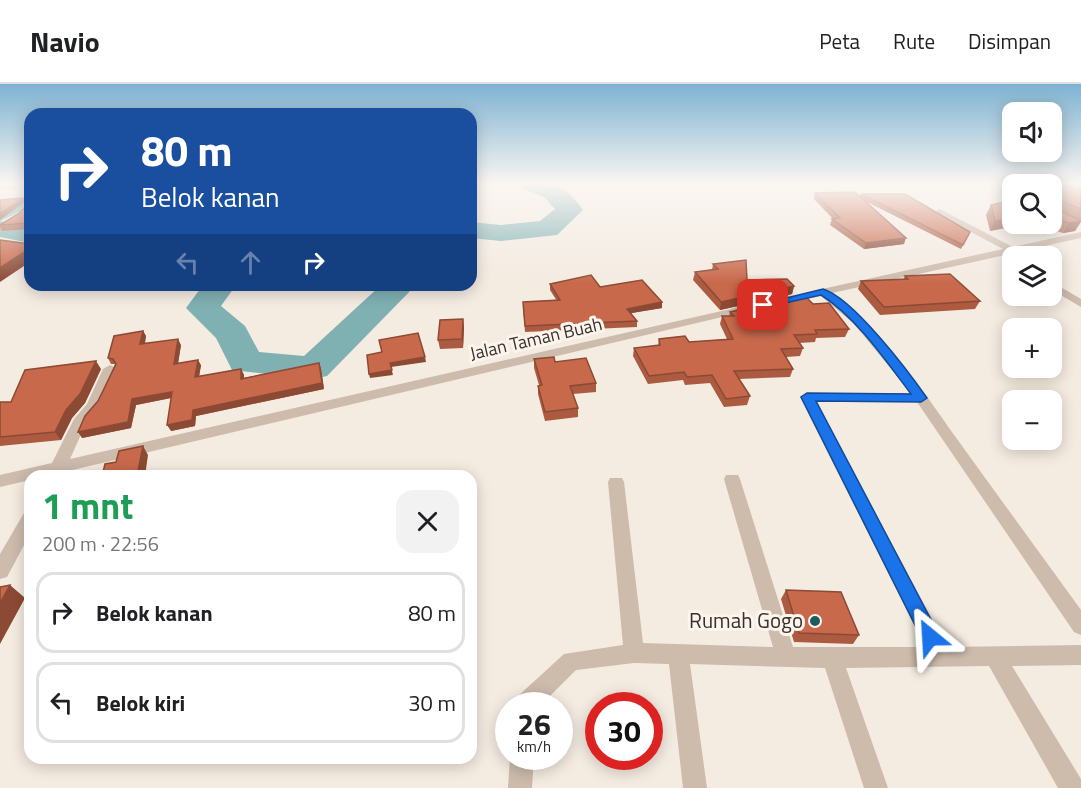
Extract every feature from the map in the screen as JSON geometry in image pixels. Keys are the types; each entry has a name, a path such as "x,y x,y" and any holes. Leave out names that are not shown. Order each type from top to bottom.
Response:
{"street":[{"path":"948,217 1002,249"},
{"path":"1071,223 1081,228"},
{"name":"Jalan Taman Buah","path":"1043,246 1081,235"},
{"name":"Jalan Taman Buah","path":"65,470 769,304 1002,257"},
{"path":"1062,280 1081,292"},
{"path":"823,292 837,301 881,347 921,398 1081,626"},
{"path":"1062,292 1081,304"},
{"path":"58,470 81,419 93,406 110,369"},
{"path":"921,398 807,397 941,657"},
{"name":"Jalan Taman Buah","path":"0,481 24,477"},
{"path":"732,479 786,657"},
{"path":"616,482 634,654"},
{"path":"0,571 24,529"},
{"path":"539,692 571,661 634,654 832,658 1081,655"},
{"path":"678,654 695,788"},
{"path":"994,655 1072,788"},
{"path":"832,658 876,788"},
{"path":"520,788 521,770"}],"building":[{"path":"13,217 24,217 24,223 0,225"},
{"path":"883,217 906,238 866,243 832,219"},
{"path":"907,217 944,217 970,232 963,245"},
{"path":"994,217 1002,217 1002,220 995,221"},
{"path":"1062,217 1073,217 1081,221 1069,223 1062,221"},
{"path":"0,240 24,243 24,252 0,268"},
{"path":"746,260 747,280 787,279 794,286 721,302 695,272 718,269 713,264"},
{"path":"950,274 980,301 884,307 861,281 908,279 905,276"},
{"path":"591,275 600,287 642,280 662,302 627,309 637,321 525,326 523,302 560,300 550,284"},
{"path":"804,295 813,304 829,303 849,329 815,330 817,334 794,335 803,348 781,349 793,369 734,371 750,396 726,399 712,375 687,377 684,372 649,376 634,348 660,345 659,339 685,336 689,342 733,339 722,316 734,316 730,312"},
{"path":"463,319 462,339 438,340 440,320"},
{"path":"143,331 140,344 178,339 174,364 198,360 195,377 241,369 241,379 319,363 322,383 193,410 192,420 167,425 172,392 132,399 128,422 78,432 85,416 98,401 116,364 113,359 108,358 114,336"},
{"path":"418,333 425,357 390,363 392,370 369,374 367,355 382,352 379,340"},
{"path":"554,357 555,362 586,358 596,383 570,386 578,408 545,412 538,386 542,385 534,359"},
{"path":"96,361 80,394 66,410 55,432 0,437 0,402 11,402 25,370"},
{"path":"143,446 138,470 104,470 105,464 116,462 119,451"},
{"path":"10,585 0,603 0,587"},
{"name":"Rumah Gogo","path":"786,590 841,592 859,635 799,633"}],"waterway":[{"path":"0,220 5,217"},
{"path":"477,231 501,233 547,229 562,217"},
{"path":"0,229 24,234"},
{"path":"216,291 203,308 232,334 245,362 313,368 394,291"}],"place":[{"name":"Rumah Gogo","path":"815,621"}],"route":[{"path":"763,305 823,292 837,301 881,347 921,398 807,397 930,637"}]}
